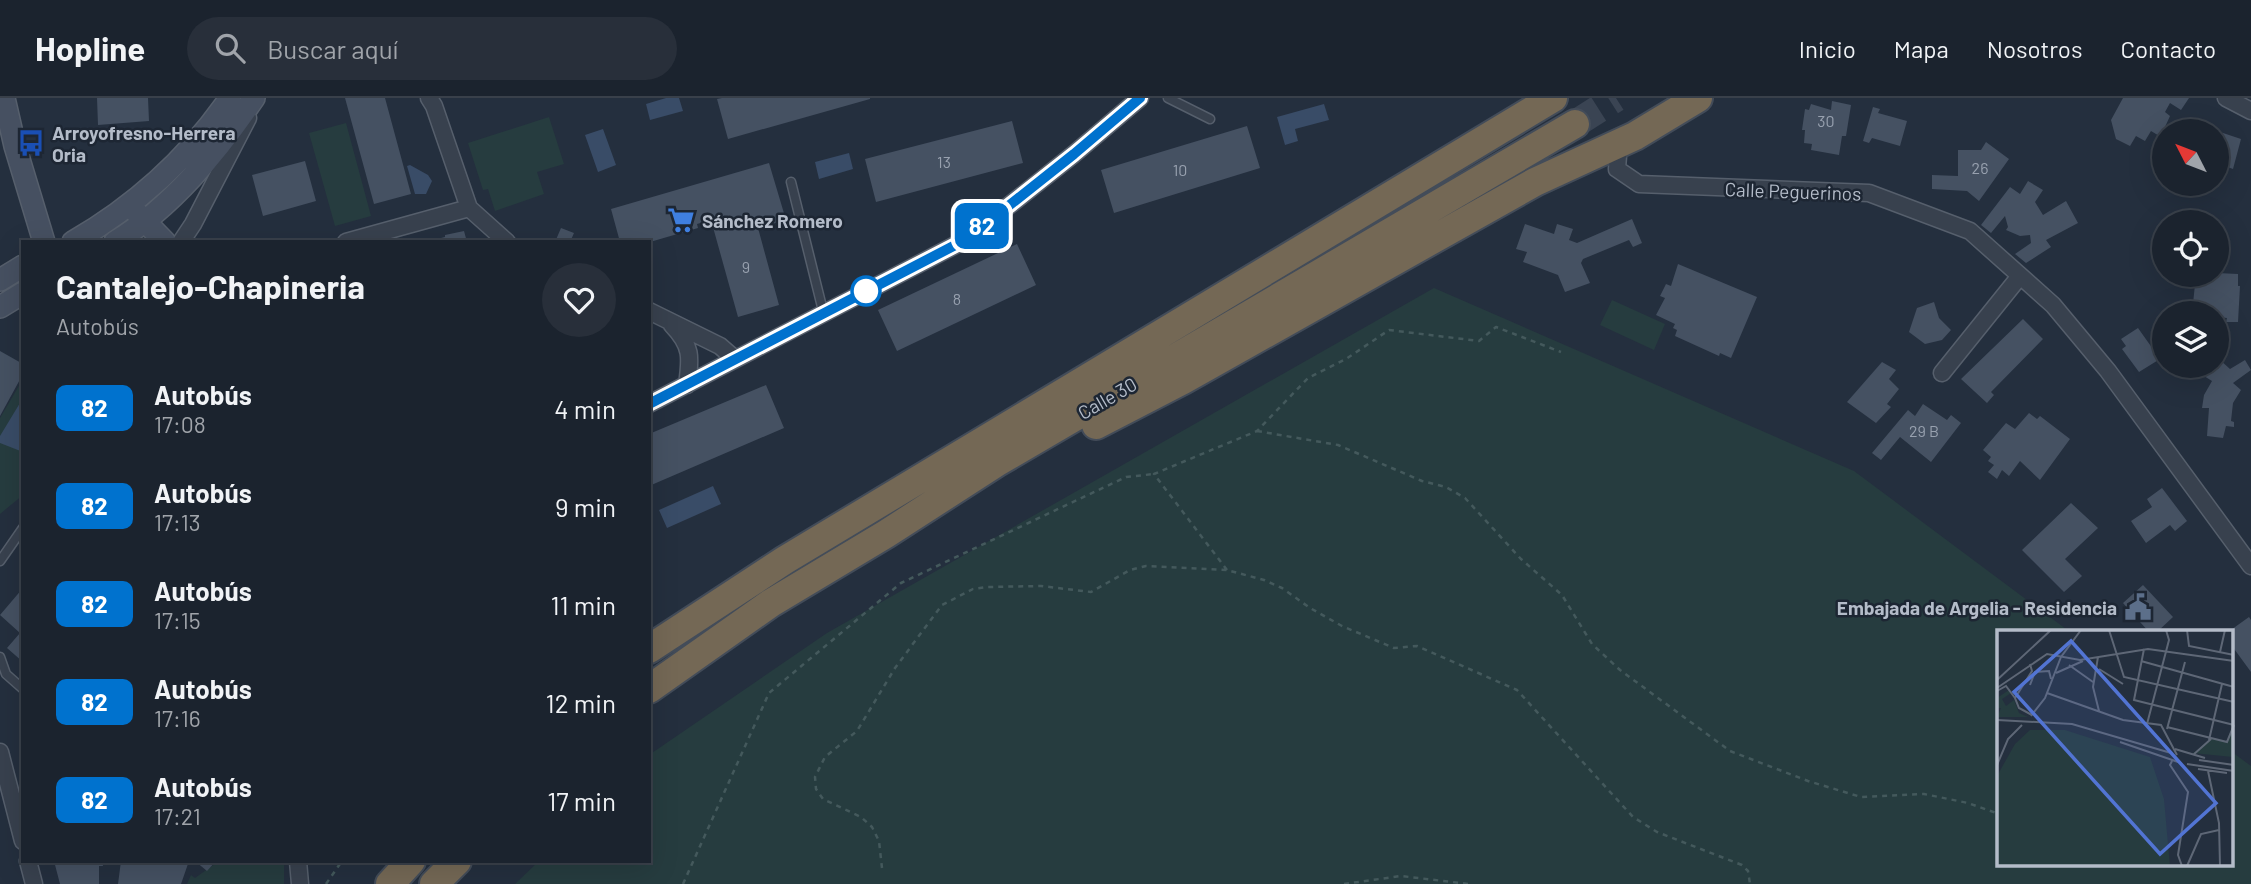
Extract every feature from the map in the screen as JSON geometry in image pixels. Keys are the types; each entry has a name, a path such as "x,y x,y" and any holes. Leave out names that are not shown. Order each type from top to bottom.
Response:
{"highway":[{"name":"Calle 30","path":"651,648 785,560 1553,98"},
{"path":"886,534 1183,380 1535,182 1635,136 1698,98"},
{"name":"Calle 30","path":"651,688 771,603 886,534 996,463 1575,124"},
{"path":"390,884 409,863"},
{"path":"434,884 455,863"}],"main road":[{"path":"4,98 18,158 43,236"},
{"path":"77,240 138,212 187,183 209,160 254,99"},
{"path":"117,240 161,180 204,134 222,103"},
{"path":"138,212 163,240"},
{"path":"0,280 21,267"},
{"path":"0,307 21,294"}],"street":[{"path":"429,98 469,208 505,240"},
{"path":"651,403 967,239 1140,98"},
{"path":"1667,98 1688,98"},
{"path":"2226,98 2251,111"},
{"path":"182,240 245,126 254,99"},
{"name":"Calle Peguerinos","path":"1619,142 1617,169 1639,184 1869,193 1970,230 2053,305 2108,371 2251,566"},
{"path":"353,240 469,208"},
{"path":"1942,373 2020,276"},
{"path":"651,312 720,345 735,359"},
{"path":"665,318 686,340 691,362 687,385"},
{"path":"0,752 21,833"},
{"path":"29,863 34,884"},
{"path":"299,863 300,884"}],"lane":[{"path":"1168,98 1210,119"},
{"path":"791,182 824,315"},
{"path":"0,561 21,531"},
{"path":"0,657 6,674 21,687"}],"path":[{"path":"683,884 769,693 901,583 1126,477 1154,474 1257,431 1308,378 1346,359 1389,330 1479,341 1496,327 1561,352"},
{"path":"1257,431 1338,445 1422,481 1446,487 1465,498 1521,559 1562,595 1592,644 1620,670 1730,751 1808,781 1861,797 1924,793 1968,803 1997,813"},
{"path":"1154,474 1227,570"},
{"path":"882,868 879,841 872,827 860,817 823,799 816,789 816,777 825,757 857,731 895,668 942,605 973,589 987,587 1041,586 1091,592 1130,570 1146,566 1227,570 1264,580 1282,588 1321,614 1375,640 1394,648 1418,646 1517,690 1633,817 1657,832 1742,864 1748,871 1750,884"},
{"path":"326,884 341,863"},
{"path":"1345,884 1401,876 1468,884"}],"green space":[{"path":"549,117 564,164 537,172 544,194 495,211 488,189 483,190 468,143"},
{"path":"346,123 371,216 335,226 309,133"},
{"path":"1434,288 1854,471 2067,630 1997,630 1997,866 2234,866 2234,753 2251,766 2251,884 515,884 537,863 651,863 651,754 827,633"},
{"path":"1612,300 1665,324 1654,350 1600,325"},
{"path":"21,382 21,497 0,514 0,418"},
{"path":"216,863 284,863 284,884 187,884 191,875 195,878"}],"water":[{"path":"666,98 679,98 683,111 650,120 646,104"},
{"path":"1324,104 1329,120 1295,129 1298,141 1285,145 1277,117"},
{"path":"603,129 616,165 598,172 585,135"},
{"path":"849,153 853,169 819,179 815,162"},
{"path":"410,165 428,175 432,181 426,194 415,194 407,166"},
{"path":"21,401 21,451 0,443 0,436"},
{"path":"713,486 721,504 667,528 659,510"}],"building":[{"path":"97,98 148,98 149,121 98,125"},
{"path":"345,98 385,98 411,194 374,204"},
{"path":"2123,98 2189,98 2181,110 2170,103 2165,112 2170,116 2169,119 2152,119 2152,132 2145,141 2136,136 2130,146 2116,139 2111,120"},
{"path":"717,99 870,99 728,139"},
{"path":"1832,101 1851,105 1846,136 1842,136 1839,155 1811,150 1812,144 1804,143 1805,130 1802,130 1805,109 1809,110 1811,104 1831,110"},
{"path":"1873,107 1880,109 1878,113 1907,121 1900,146 1872,138 1869,143 1863,141"},
{"path":"1012,121 1023,163 876,202 865,159"},
{"path":"1247,126 1260,168 1114,213 1101,170"},
{"path":"2230,135 2241,139 2233,169 2230,168"},
{"path":"1986,142 2009,159 1979,201 1967,191 1932,189 1932,175 1958,176 1958,150 1981,150"},
{"path":"305,161 316,201 263,216 252,175"},
{"path":"769,163 786,220 758,228 779,305 738,317 711,220 697,224 698,228 651,242 619,240 611,209"},
{"path":"2028,181 2043,190 2035,202 2043,215 2066,201 2078,223 2046,240 2051,247 2026,263 2015,254 2031,243 2030,235 2020,236 2006,230 2008,227 2005,216 1991,233 1981,225 2010,187 2020,194"},
{"path":"1632,219 1642,243 1633,247 1629,240 1583,259 1581,263 1590,283 1565,292 1558,275 1523,262 1527,252 1516,249 1525,224 1554,234 1557,224 1573,229 1569,240 1577,243"},
{"path":"561,228 574,233 571,240 556,240"},
{"path":"464,231 466,240 437,240 445,235"},
{"path":"1017,244 1036,285 897,351 878,310"},
{"path":"1678,264 1757,297 1731,358 1720,353 1719,356 1675,336 1675,324 1656,315 1665,298 1660,296 1666,284 1671,286"},
{"path":"2229,274 2238,274 2238,322 2229,322 2229,301 2193,301 2195,287 2229,287"},
{"path":"1934,302 1939,318 1951,330 1942,340 1925,344 1909,332 1917,308"},
{"path":"2023,319 2043,339 1991,392 1994,395 1987,403 1961,379"},
{"path":"2138,328 2152,348 2152,364 2139,372 2122,349 2126,346 2121,339"},
{"path":"0,351 21,363 21,378 0,416"},
{"path":"2245,360 2251,370 2233,383 2241,390 2233,403 2231,421 2234,422 2234,427 2226,426 2223,438 2207,436 2209,408 2202,408 2204,395 2212,381 2207,378 2229,378 2229,368"},
{"path":"1882,362 1896,370 1889,379 1899,389 1887,404 1891,407 1876,423 1847,402"},
{"path":"766,385 784,428 651,485 651,433"},
{"path":"1923,404 1947,420 1951,415 1961,423 1931,462 1900,437 1881,460 1872,453 1908,410 1915,416"},
{"path":"2029,413 2037,419 2040,416 2070,439 2040,480 2020,461 2009,476 2002,470 1997,479 1988,472 1994,465 1988,461 1991,457 1983,450 2006,423 2015,429"},
{"path":"2162,488 2187,521 2175,531 2170,525 2146,543 2131,521 2152,507 2147,499"},
{"path":"2071,503 2098,528 2065,559 2082,576 2064,592 2022,550"},
{"path":"2143,585 2173,617 2159,630 2147,630 2123,603"},
{"path":"21,590 21,660 7,648 20,633 0,615"},
{"path":"2249,617 2251,620 2251,672 2234,649 2234,630 2231,630"},
{"path":"55,863 102,863 103,866 99,866 99,884 60,884"},
{"path":"121,863 188,863 181,884 118,884"},
{"path":"197,863 214,863 207,871"}],"tunnel":[{"path":"1575,124 1616,98"}],"bus line":[{"name":"82","path":"651,403 967,239 1140,98"}],"place":[{"name":"Arroyofresno-Herrera Oria","path":"31,143"},
{"name":"Sánchez Romero","path":"681,220"},
{"name":"Embajada de Argelia - Residencia","path":"2138,607"}]}
